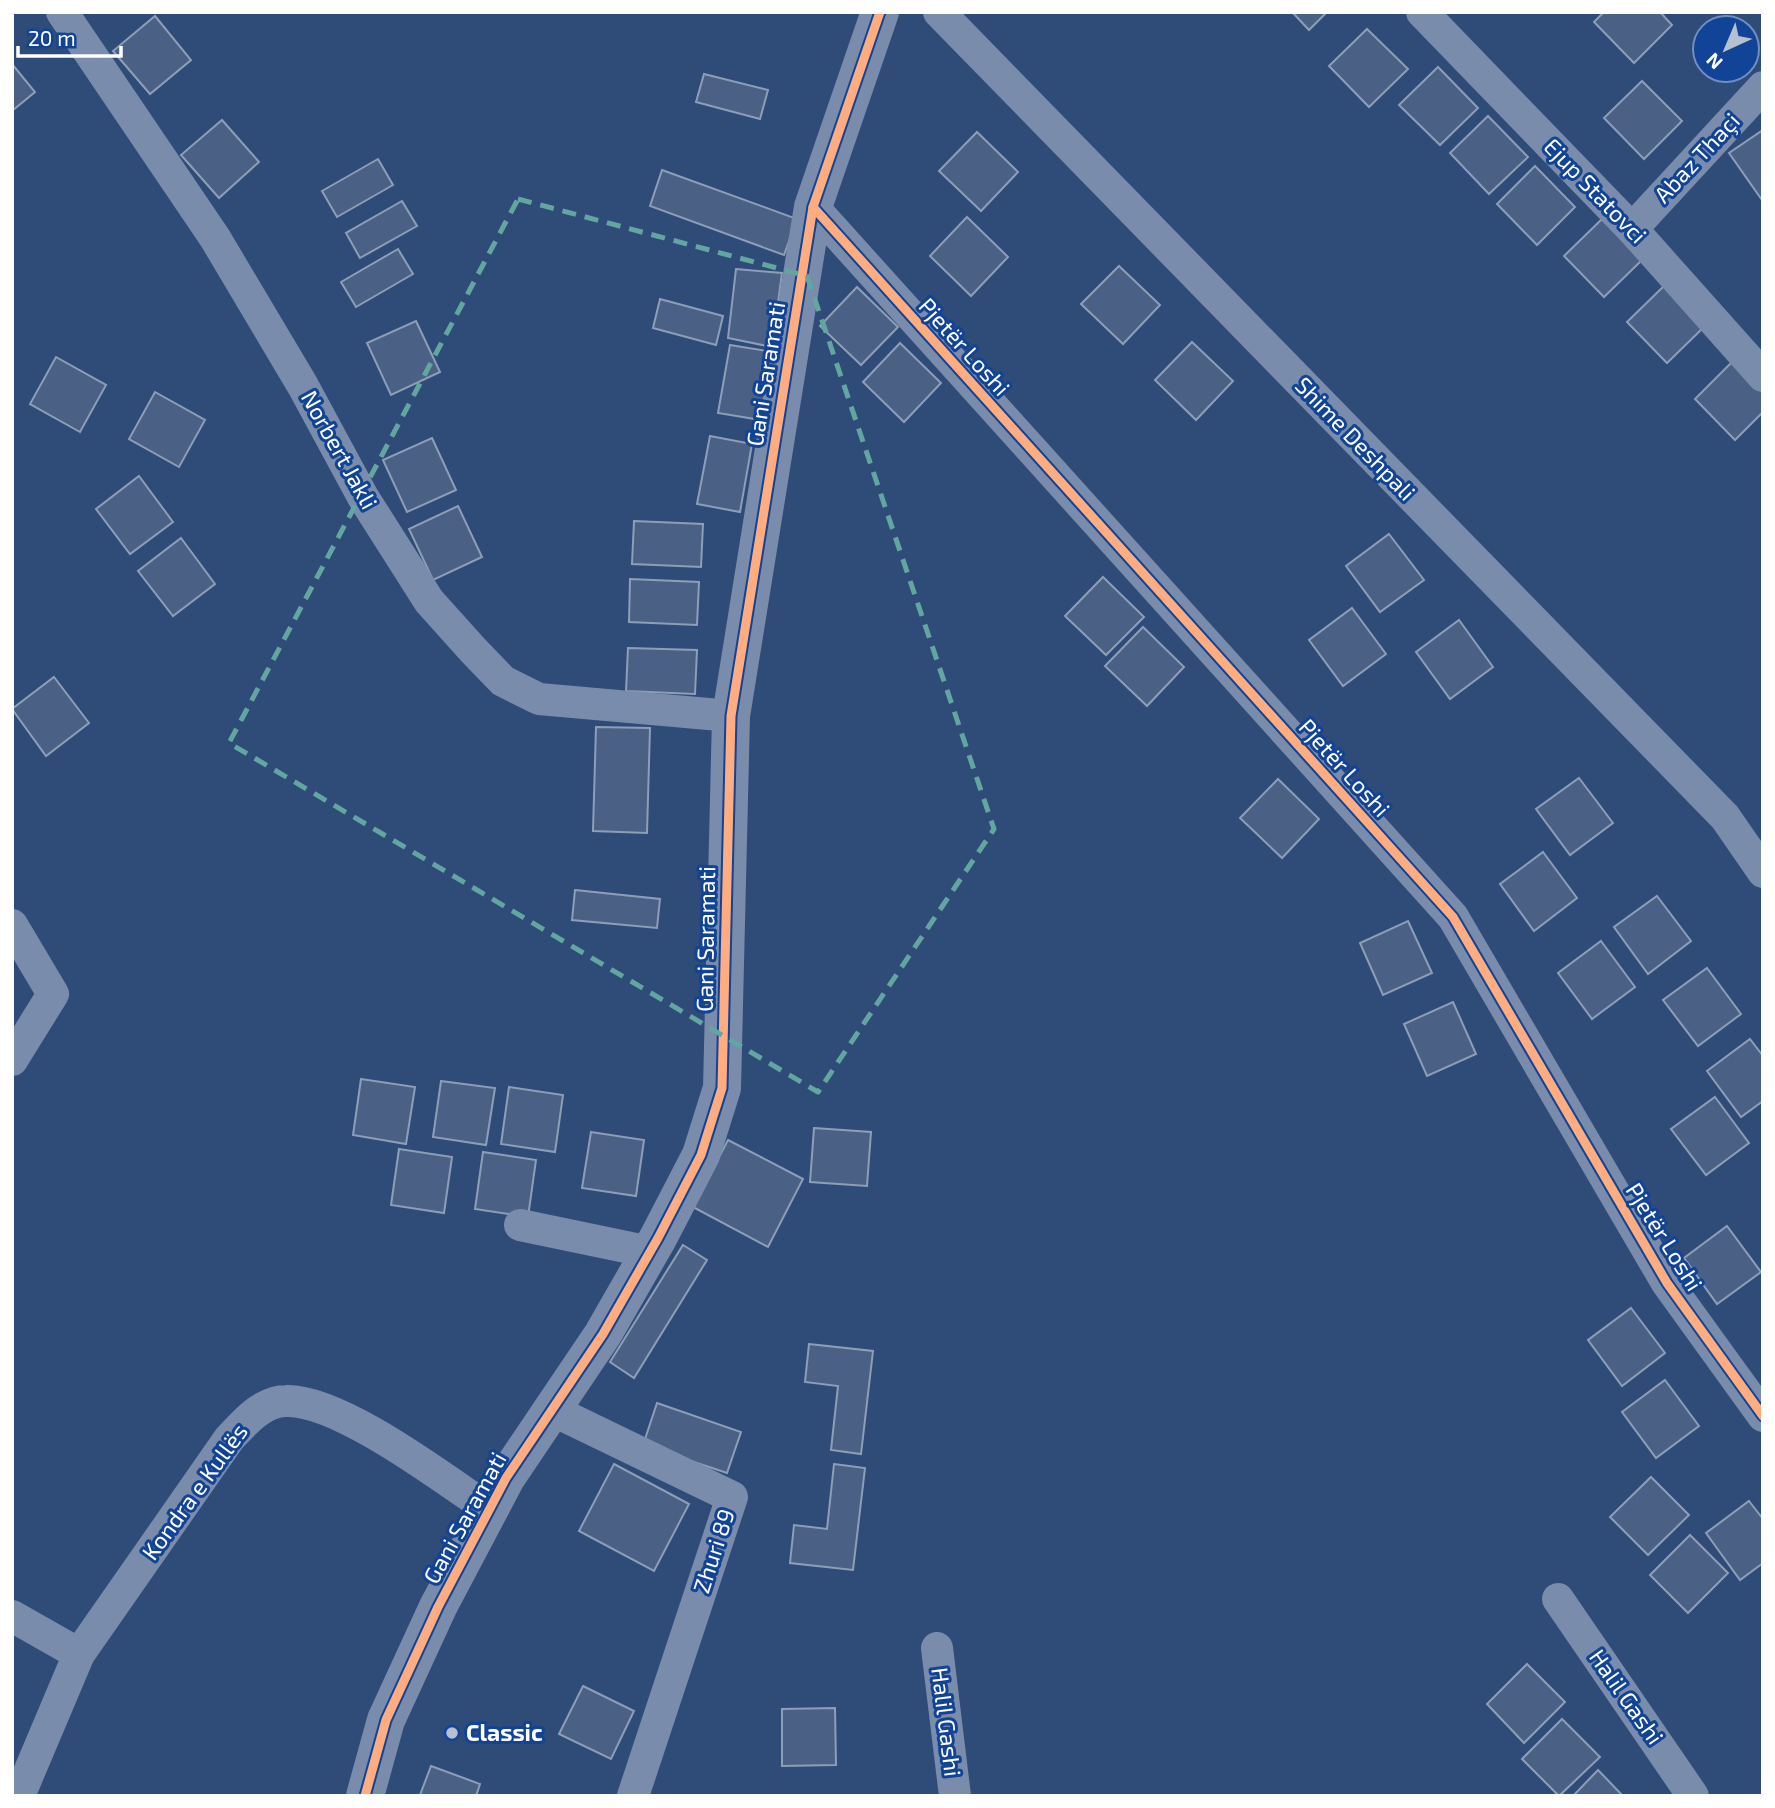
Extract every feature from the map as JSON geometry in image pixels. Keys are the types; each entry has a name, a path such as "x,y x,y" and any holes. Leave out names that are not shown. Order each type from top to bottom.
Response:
{"street":[{"name":"Norbert Jakli","path":"62,12 215,238 303,386 363,497 429,601 473,650 503,681 539,699 731,716"},
{"name":"Gani Saramati","path":"365,1796 386,1720 438,1607 506,1478 603,1334 650,1252 701,1155 722,1088 731,716 813,207 880,12"},
{"name":"Shime Deshpali","path":"939,12 1725,817 1763,872"},
{"name":"Ejup Statovci","path":"1422,12 1632,229 1763,376"},
{"name":"Abaz Thaçi","path":"1632,229 1763,87"},
{"name":"Pjetër Loshi","path":"813,207 1452,917 1667,1283 1763,1416"},
{"path":"12,925 53,994 12,1060"},
{"path":"520,1225 650,1252"},
{"name":"Kondra e Kullës","path":"19,1796 79,1654 229,1439 255,1412 285,1400 331,1410 490,1510"},
{"name":"Zhuri 89","path":"552,1410 732,1497 634,1796"},
{"name":"Halil Gashi","path":"1558,1599 1693,1796"},
{"path":"12,1616 79,1654"},
{"name":"Halil Gashi","path":"937,1648 955,1796"}],"highlighted area":[{"path":"518,199 807,276 994,829 818,1092 229,743"}],"building":[{"path":"1292,12 1327,12 1309,30"},
{"path":"1604,12 1660,12 1672,25 1634,63 1594,22"},
{"path":"155,16 191,60 150,94 113,51"},
{"path":"1367,29 1408,69 1369,107 1329,66"},
{"path":"12,64 35,92 12,111"},
{"path":"1438,67 1478,108 1440,145 1399,105"},
{"path":"704,74 768,90 760,119 696,102"},
{"path":"1642,81 1682,121 1644,159 1604,118"},
{"path":"1488,116 1528,157 1489,194 1450,153"},
{"path":"222,120 259,162 219,198 181,155"},
{"path":"1763,130 1763,200 1762,200 1729,153"},
{"path":"977,132 1018,172 981,211 939,171"},
{"path":"378,159 393,185 337,217 322,191"},
{"path":"1535,166 1575,207 1537,245 1497,204"},
{"path":"662,170 797,219 784,255 650,206"},
{"path":"402,201 417,226 360,258 346,233"},
{"path":"967,217 1008,257 971,296 930,256"},
{"path":"1602,219 1642,260 1604,297 1564,256"},
{"path":"398,249 413,274 356,307 341,282"},
{"path":"1119,266 1160,305 1123,344 1081,304"},
{"path":"736,269 782,273 772,347 728,338"},
{"path":"1666,284 1706,325 1667,363 1627,322"},
{"path":"857,287 898,327 861,365 820,326"},
{"path":"660,299 723,316 716,345 653,328"},
{"path":"416,321 440,372 391,395 367,343"},
{"path":"1192,342 1233,381 1196,420 1155,380"},
{"path":"900,343 941,383 904,422 863,382"},
{"path":"730,345 773,352 761,420 718,413"},
{"path":"56,357 106,385 80,432 30,404"},
{"path":"1733,361 1763,392 1763,412 1735,440 1695,399"},
{"path":"155,392 205,420 179,467 129,439"},
{"path":"710,436 752,444 740,512 697,504"},
{"path":"432,438 456,490 407,512 383,460"},
{"path":"139,476 173,522 130,554 96,509"},
{"path":"458,506 482,557 433,580 409,529"},
{"path":"634,521 703,524 701,567 632,564"},
{"path":"1389,534 1424,580 1380,612 1346,566"},
{"path":"181,538 215,584 173,616 138,571"},
{"path":"1103,577 1144,617 1106,655 1065,616"},
{"path":"630,579 699,582 697,625 629,622"},
{"path":"1352,608 1386,654 1343,686 1309,640"},
{"path":"1459,620 1493,667 1450,699 1416,652"},
{"path":"1143,627 1184,667 1147,706 1105,666"},
{"path":"628,648 697,650 695,694 626,691"},
{"path":"54,677 89,723 46,756 12,709"},
{"path":"596,727 650,728 647,833 593,831"},
{"path":"1579,778 1613,823 1570,855 1536,809"},
{"path":"1278,779 1319,819 1282,858 1240,818"},
{"path":"1543,852 1577,898 1534,931 1500,884"},
{"path":"575,890 660,899 657,928 572,920"},
{"path":"1657,896 1691,941 1648,974 1614,927"},
{"path":"1408,921 1432,973 1383,995 1360,943"},
{"path":"1601,941 1635,987 1592,1019 1558,973"},
{"path":"1707,968 1741,1014 1698,1046 1663,1000"},
{"path":"1453,1002 1476,1054 1427,1076 1404,1024"},
{"path":"1750,1039 1763,1056 1763,1101 1741,1117 1707,1071"},
{"path":"361,1079 415,1087 406,1144 353,1135"},
{"path":"441,1081 495,1088 486,1145 433,1137"},
{"path":"509,1087 563,1095 555,1152 501,1144"},
{"path":"1715,1097 1749,1143 1706,1175 1671,1129"},
{"path":"814,1128 871,1132 867,1186 810,1182"},
{"path":"591,1132 644,1140 636,1196 582,1188"},
{"path":"728,1140 803,1179 768,1247 693,1207"},
{"path":"399,1149 452,1157 444,1213 391,1205"},
{"path":"483,1152 536,1160 528,1217 475,1209"},
{"path":"1727,1226 1761,1272 1717,1304 1684,1258"},
{"path":"683,1245 707,1260 634,1378 610,1362"},
{"path":"1631,1308 1665,1353 1622,1386 1588,1340"},
{"path":"809,1344 873,1351 861,1454 831,1450 838,1386 805,1382"},
{"path":"1665,1380 1699,1426 1656,1458 1622,1412"},
{"path":"657,1403 741,1432 727,1473 643,1445"},
{"path":"614,1464 689,1504 654,1571 579,1531"},
{"path":"834,1464 865,1468 853,1570 790,1563 794,1525 827,1529"},
{"path":"1651,1477 1689,1515 1648,1555 1610,1517"},
{"path":"1749,1501 1763,1519 1763,1563 1740,1580 1706,1533"},
{"path":"1690,1535 1728,1573 1688,1613 1650,1575"},
{"path":"1527,1664 1565,1702 1524,1743 1487,1704"},
{"path":"583,1686 634,1711 611,1759 559,1734"},
{"path":"835,1708 836,1765 782,1766 782,1709"},
{"path":"1562,1719 1600,1757 1559,1796 1522,1759"},
{"path":"431,1766 480,1784 476,1796 420,1795"},
{"path":"1598,1770 1623,1796 1573,1796"}],"cycle path":[{"path":"365,1796 386,1720 438,1607 506,1478 603,1334 658,1238 701,1155 722,1088 731,716 813,207 880,12"},
{"path":"813,207 1453,917 1667,1283 1763,1416"}],"place":[{"name":"Classic","path":"452,1733"}]}
